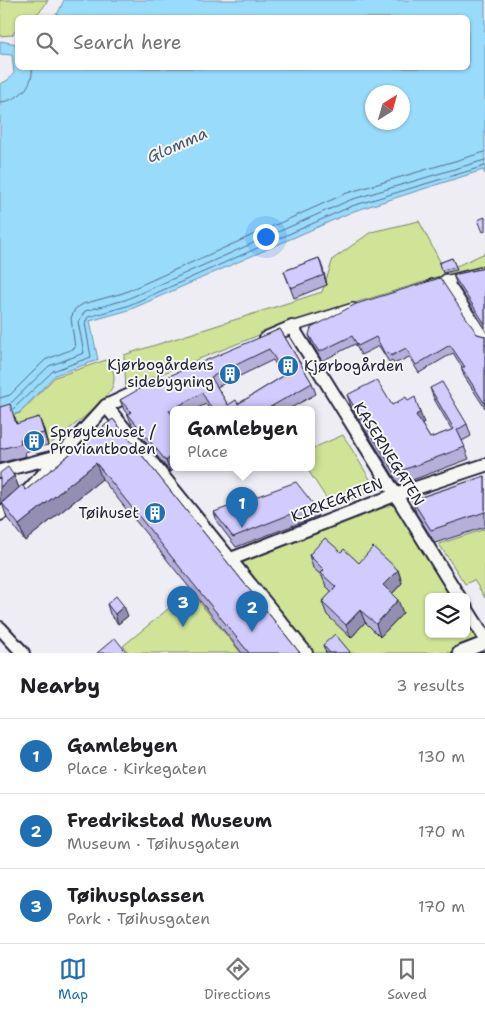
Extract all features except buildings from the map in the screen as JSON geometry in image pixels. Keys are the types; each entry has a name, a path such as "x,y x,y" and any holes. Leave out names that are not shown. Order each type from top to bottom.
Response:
{"street":[{"path":"419,288 446,279 485,271"},
{"path":"446,279 485,339"},
{"path":"256,342 292,327 365,304"},
{"name":"KASERNEGATEN","path":"292,327 457,593"},
{"path":"2,506 28,491 106,406 142,390"},
{"path":"106,406 306,653"},
{"path":"0,471 59,456"},
{"name":"KIRKEGATEN","path":"231,559 396,495 485,465"},
{"path":"470,614 485,638"},
{"path":"0,628 23,653"},
{"path":"459,653 485,643"}],"green space":[{"path":"0,0 48,0 36,14 15,15 15,31 12,35 0,36"},
{"path":"419,221 447,275 292,322 126,388 124,355 322,292 333,259 371,232"},
{"path":"485,253 485,266 451,275 448,270"},
{"path":"109,359 114,375 114,382 110,392 84,417 48,446 44,429 20,436 14,415 20,413 55,377"},
{"path":"343,435 376,489 332,507 309,471 315,471 315,447"},
{"path":"395,500 452,593 425,593 425,638 470,638 470,623 481,640 448,653 311,653 237,560"},
{"path":"485,529 485,598 474,580 465,584 439,544"},
{"path":"190,591 241,653 129,653 123,646"}],"water":[{"name":"Glomma","path":"64,0 485,0 485,174 483,170 354,211 129,310 90,321 98,360 55,375 19,413 0,417 0,84 8,80 14,73 12,55 0,54 0,41 15,44 15,70 470,70 470,15 54,15 58,13"}],"place":[{"name":"Kjørbogården","path":"288,366"},
{"name":"Kjørbogårdens sidebygning","path":"230,374"},
{"name":"Sprøytehuset / Proviantboden","path":"34,441"},
{"name":"Tøihuset","path":"155,513"},
{"name":"Gamlebyen","path":"242,528"},
{"name":"Tøihusplassen","path":"183,627"},
{"name":"Fredrikstad Museum","path":"252,632"}]}
